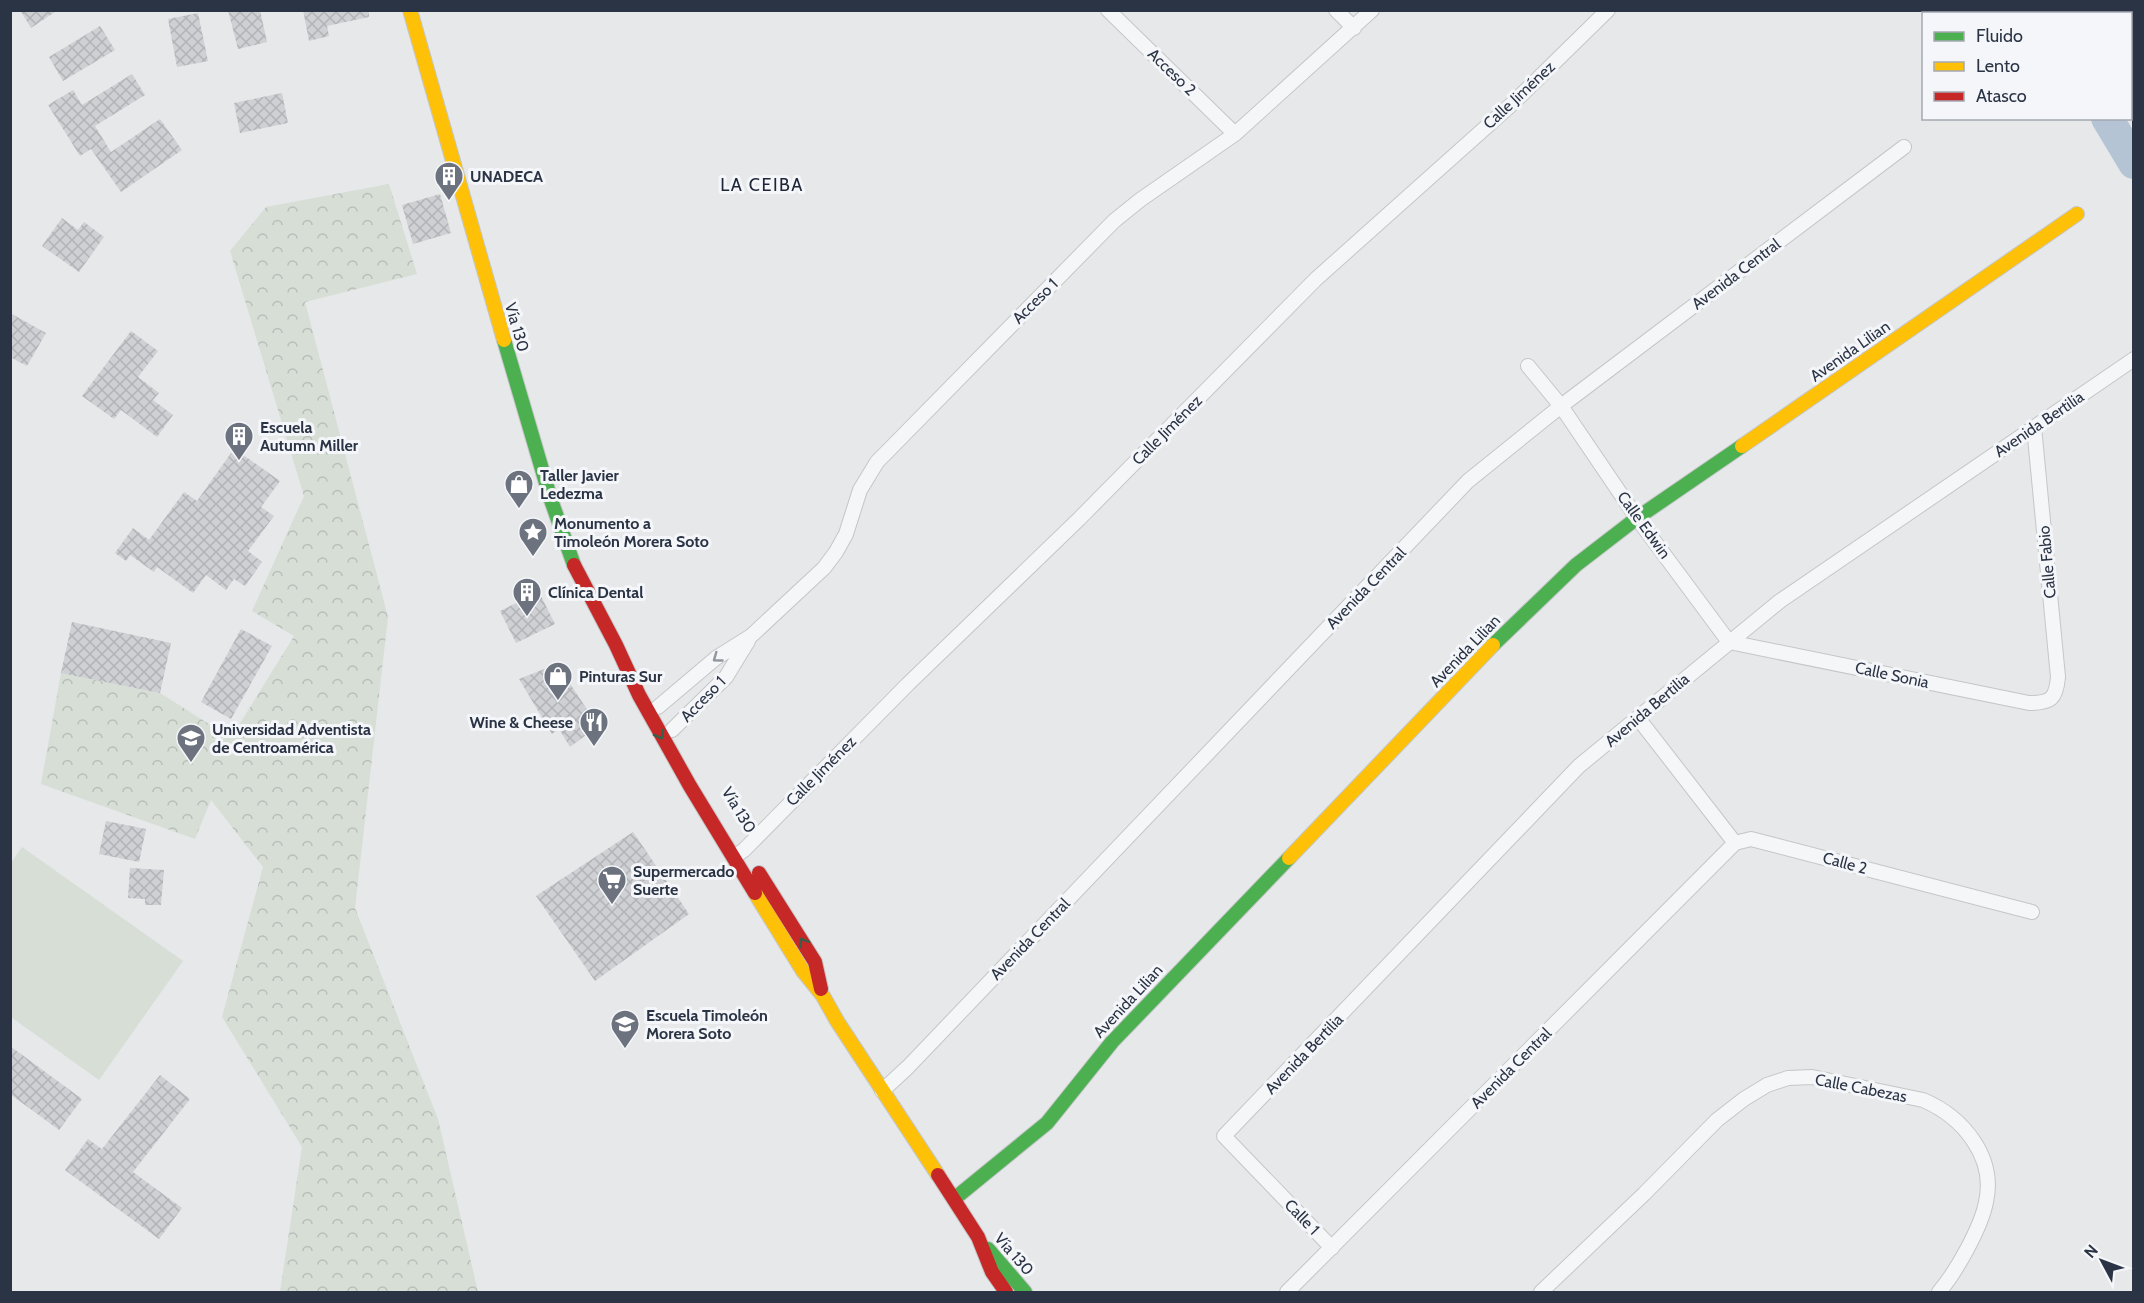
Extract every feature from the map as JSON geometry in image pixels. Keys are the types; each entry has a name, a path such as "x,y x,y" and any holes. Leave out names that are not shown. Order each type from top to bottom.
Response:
{"main road":[{"name":"Vía 130","path":"410,10 551,500 571,560 662,738 739,854 815,962 823,996 882,1091 978,1237 1025,1293"},
{"name":"Avenida Lilian","path":"954,1199 1047,1123 1112,1042 1508,630 1576,565 1637,518 2077,214"},
{"name":"Vía 130","path":"616,645 648,689 739,854"},
{"name":"Vía 130","path":"978,1237 992,1272 1006,1293"}],"street":[{"name":"Acceso 2","path":"1108,10 1235,134"},
{"path":"1336,10 1354,28"},
{"name":"Acceso 1","path":"658,707 716,658 751,636 824,568 846,534 860,490 877,462 1114,221 1140,200 1235,134 1372,10"},
{"name":"Calle Jiménez","path":"739,854 1079,519 1316,279 1513,103 1608,10"},
{"name":"Avenida Central","path":"882,1091 908,1067 1468,481 1561,406 1904,147"},
{"name":"Avenida Bertilia","path":"1224,1136 1580,766 1780,601 2133,359"},
{"path":"1528,366 1561,406"},
{"name":"Calle Edwin","path":"1561,406 1637,518 1730,642"},
{"name":"Calle Fabio","path":"2034,427 2058,676 2057,689 2053,698"},
{"name":"Acceso 1","path":"672,730 726,677 751,636"},
{"name":"Calle Sonia","path":"1730,642 2029,703 2043,703 2053,698"},
{"path":"1638,718 1735,843"},
{"name":"Calle 2","path":"1735,843 1751,839 2032,912"},
{"name":"Avenida Central","path":"1287,1293 1735,843"},
{"name":"Calle Cabezas","path":"1541,1293 1717,1120 1767,1085 1788,1078 1812,1077 1923,1100 1953,1118 1968,1133 1981,1153 1987,1177 1986,1202 1962,1258 1939,1293"},
{"name":"Calle 1","path":"1224,1136 1332,1248"}],"green space":[{"path":"389,184 417,274 305,302 388,617 355,908 438,1119 478,1292 280,1292 302,1147 222,1017 263,867 211,800 195,839 41,784 61,673 160,693 231,738 294,636 252,611 304,496 230,251 266,207"},
{"path":"22,847 183,961 99,1080 11,1017 11,863"}],"building":[{"path":"20,10 58,10 31,28"},
{"path":"228,10 260,10 267,42 238,49"},
{"path":"303,10 369,10 369,17 327,26 329,36 309,41"},
{"path":"198,13 208,61 177,67 168,19"},
{"path":"100,26 115,50 63,81 49,57"},
{"path":"132,74 145,95 95,126 111,152 160,119 182,150 121,192 91,149 80,156 48,105 73,90 82,105"},
{"path":"282,93 288,123 240,133 234,103"},
{"path":"440,194 451,233 413,244 402,205"},
{"path":"62,218 78,230 84,222 104,237 79,272 42,246"},
{"path":"10,313 46,333 27,366 10,357"},
{"path":"131,331 158,351 138,377 159,393 153,400 173,415 157,437 121,410 114,419 82,396"},
{"name":"Escuela Autumn Miller","path":"239,452 280,481 261,507 274,516 248,551 262,562 245,586 234,579 226,590 206,575 193,593 157,567 154,572 130,555 126,561 115,553 133,528 149,540 184,492 197,501 231,453 236,457"},
{"name":"Clínica Dental","path":"539,592 555,624 516,643 500,611"},
{"path":"72,622 171,643 160,693 61,673"},
{"path":"241,629 272,646 231,719 201,702"},
{"name":"Pinturas Sur","path":"557,664 598,726 570,747 559,729 552,734 519,679"},
{"path":"106,821 146,829 139,862 99,854"},
{"name":"Supermercado Suerte","path":"633,832 689,914 595,981 536,896"},
{"path":"130,868 164,870 161,905 145,905 145,899 128,898"},
{"path":"10,1046 82,1099 59,1130 10,1094"},
{"path":"160,1075 190,1099 133,1172 182,1208 159,1239 65,1170 88,1139 102,1149"}],"waterway":[{"path":"2108,120 2134,163"}],"traffic: fast":[{"path":"504,340 551,500 574,565"},
{"path":"1493,645 1576,565 1637,518 1742,446"},
{"path":"954,1199 1047,1123 1112,1042 1289,858"},
{"path":"988,1249 1025,1292"}],"traffic: slow":[{"path":"410,10 504,340"},
{"path":"1742,446 2077,214"},
{"path":"1289,858 1493,645"},
{"path":"755,893 803,971 823,996 938,1175"}],"traffic: jam":[{"path":"574,565 639,695 690,786 755,893"},
{"path":"759,873 815,962 821,989"},
{"path":"938,1175 978,1237 992,1272 1006,1292"}],"place":[{"name":"UNADECA","path":"449,202"},
{"name":"Escuela Autumn Miller","path":"239,462"},
{"name":"Taller Javier Ledezma","path":"519,510"},
{"name":"Monumento a Timoleón Morera Soto","path":"533,558"},
{"name":"Clínica Dental","path":"527,618"},
{"name":"Pinturas Sur","path":"558,702"},
{"name":"Wine & Cheese","path":"594,748"},
{"name":"Universidad Adventista de Centroamérica","path":"191,764"},
{"name":"Supermercado Suerte","path":"612,906"},
{"name":"Escuela Timoleón Morera Soto","path":"625,1050"}],"district":[{"name":"LA CEIBA","path":"762,185"}]}
